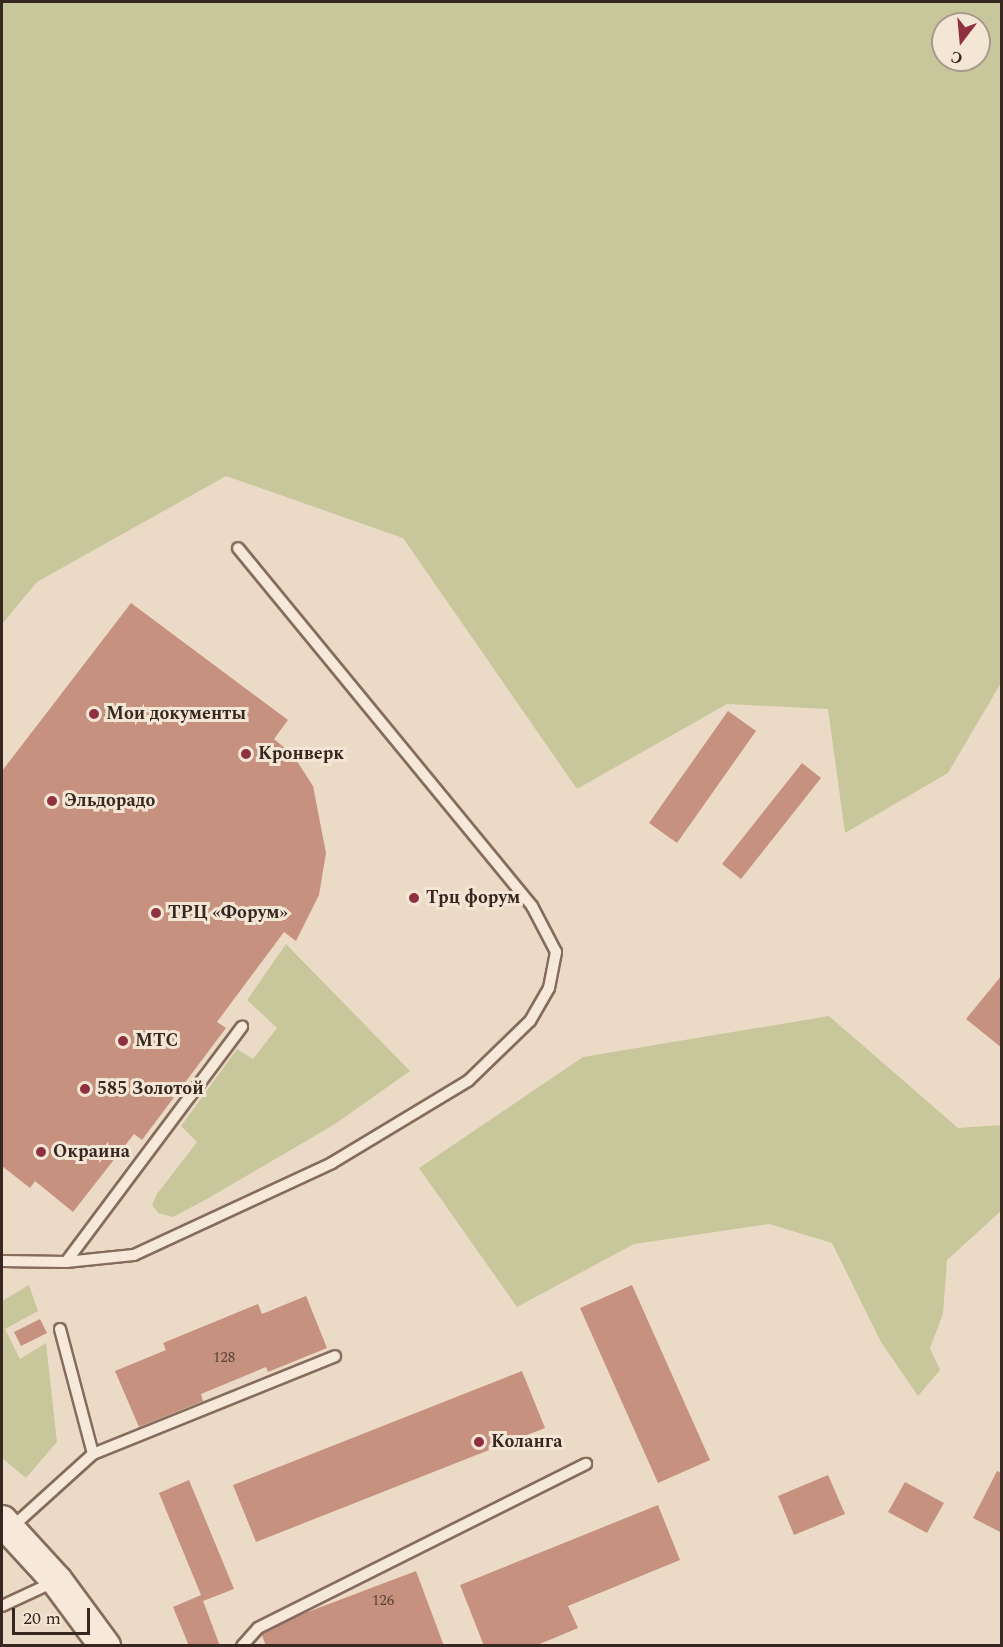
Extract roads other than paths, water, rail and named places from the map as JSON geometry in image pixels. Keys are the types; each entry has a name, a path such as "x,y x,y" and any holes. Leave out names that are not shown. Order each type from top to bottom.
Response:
{"main road":[{"path":"6,1525 57,1581 105,1646"}],"lane":[{"path":"2,1261 66,1262 134,1255 332,1162 468,1081 530,1021 549,988 556,952 532,906 238,548"},
{"path":"66,1262 242,1027"},
{"path":"60,1329 93,1454"},
{"path":"6,1525 93,1454 335,1356"},
{"path":"242,1646 258,1628 586,1464"},
{"path":"2,1606 57,1581"}],"place":[{"name":"Мои документы","path":"94,714"},
{"name":"Кронверк","path":"246,754"},
{"name":"Эльдорадо","path":"52,801"},
{"name":"Трц форум","path":"414,898"},
{"name":"ТРЦ «Форум»","path":"156,913"},
{"name":"МТС","path":"123,1041"},
{"name":"585 Золотой","path":"85,1089"},
{"name":"Окраина","path":"41,1152"},
{"name":"Коланга","path":"479,1442"}]}
